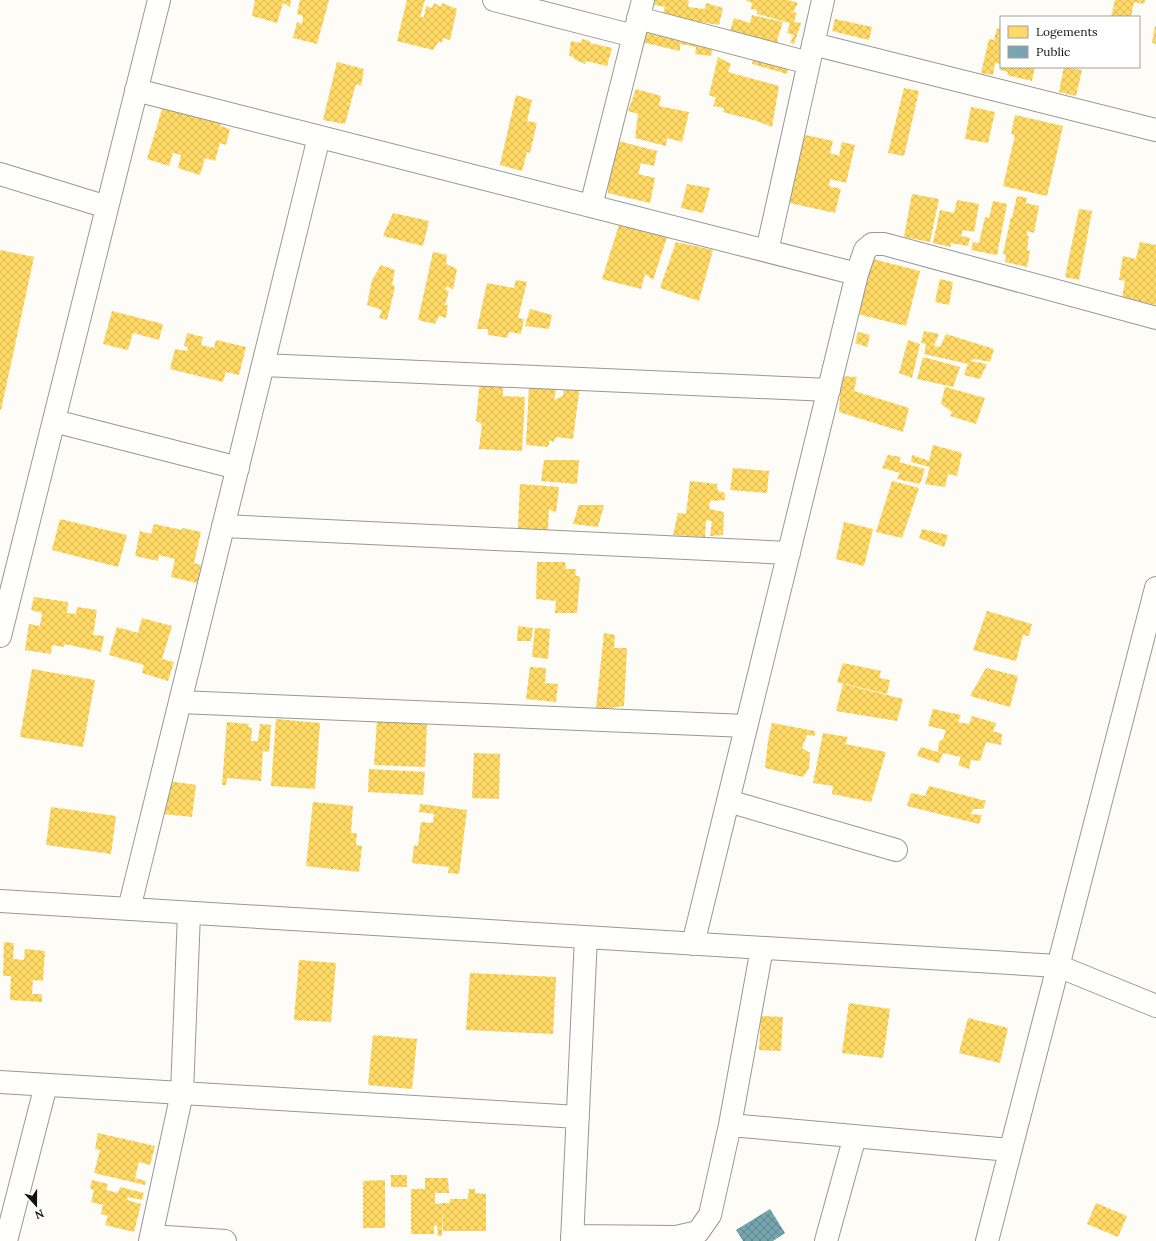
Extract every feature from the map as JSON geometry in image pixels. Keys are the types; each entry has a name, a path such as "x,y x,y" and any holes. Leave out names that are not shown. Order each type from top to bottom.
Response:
{"street":[{"path":"0,636 9,563 54,421 159,0"},
{"path":"494,0 638,18 811,54 1156,130"},
{"path":"766,251 823,0"},
{"path":"591,206 638,18"},
{"path":"136,90 857,274"},
{"path":"129,909 319,137"},
{"path":"0,174 107,207"},
{"path":"693,944 857,274 865,250 872,244 884,244 1156,318"},
{"path":"263,365 829,390"},
{"path":"54,421 238,468"},
{"path":"223,526 789,553"},
{"path":"987,1241 1058,966 1152,623 1156,588"},
{"path":"180,702 746,726"},
{"path":"728,801 896,850"},
{"path":"0,901 1058,966 1156,1006"},
{"path":"189,913 182,1093 151,1238 225,1241"},
{"path":"586,937 572,1238 676,1237 698,1232 710,1216 730,1125 762,948"},
{"path":"0,1082 578,1117"},
{"path":"6,1241 46,1085"},
{"path":"730,1125 1010,1150"},
{"path":"826,1241 855,1136"}],"building: Logements":[{"path":"255,0 291,0 290,7 283,3 277,23 252,16"},
{"path":"300,0 329,0 317,44 293,38 297,22 302,24 303,16 297,14"},
{"path":"407,0 425,0 420,17 424,17 426,6 432,8 434,3 441,7 442,3 457,9 450,40 443,38 442,43 439,41 433,50 397,41"},
{"path":"647,0 686,0 689,1 688,7 705,9 706,3 723,8 719,25 701,22 698,34 715,40 711,56 695,54 696,47 680,44 680,51 637,41 663,13 665,7 646,3"},
{"path":"745,0 788,0 798,3 793,12 797,13 794,22 801,23 794,44 790,43 794,35 787,33 790,23 757,14 757,10 751,9 752,3"},
{"path":"1115,0 1145,0 1144,4 1134,2 1131,16 1111,16"},
{"path":"752,15 783,22 777,40 778,42 776,49 790,61 787,74 752,64 754,53 734,50 739,32 730,31 734,18 750,23"},
{"path":"835,19 872,27 869,40 832,31"},
{"path":"1000,24 1000,64 995,63 993,75 981,73 989,39 994,40 997,28 999,29"},
{"path":"1156,26 1156,44 1152,43"},
{"path":"582,39 590,41 590,43 612,48 607,66 586,61 585,64 574,59 574,57 569,56 571,41 581,43"},
{"path":"718,57 731,64 728,72 779,86 772,127 757,121 723,112 724,108 713,106 716,98 709,95"},
{"path":"337,62 364,69 361,86 356,84 345,124 323,120"},
{"path":"1000,68 1035,68 1032,81 1007,75 1008,72 1000,70"},
{"path":"1064,68 1082,70 1076,96 1059,92"},
{"path":"904,88 919,91 904,156 888,153"},
{"path":"636,89 661,96 659,106 689,112 682,142 667,138 666,146 635,138 638,114 628,111"},
{"path":"516,95 532,100 527,121 537,123 530,153 527,152 522,171 500,165"},
{"path":"163,106 221,123 220,126 230,129 226,145 220,143 215,161 205,158 200,175 178,168 181,155 173,153 169,166 147,159"},
{"path":"971,107 995,112 988,143 965,139"},
{"path":"1015,115 1063,126 1047,196 1003,186 1015,135 1011,134"},
{"path":"801,134 833,141 830,153 839,156 842,142 855,145 846,183 830,179 829,186 841,189 835,213 785,202"},
{"path":"618,141 657,151 654,166 641,163 638,174 655,178 650,203 608,193 608,162 614,163"},
{"path":"687,184 710,188 703,213 681,208"},
{"path":"912,194 939,199 930,242 904,237"},
{"path":"1017,196 1027,198 1026,203 1039,206 1034,233 1027,231 1027,236 1029,236 1027,250 1030,251 1027,267 1005,262 1006,255 1003,254"},
{"path":"957,200 979,204 974,232 963,230 961,236 970,238 968,246 951,243 951,247 933,243 940,210 954,213"},
{"path":"993,201 1007,204 997,255 971,250 973,242 979,243 985,217 989,218"},
{"path":"1079,209 1092,211 1079,280 1065,277"},
{"path":"393,213 429,221 423,246 383,236"},
{"path":"619,225 667,237 653,280 645,274 641,289 602,279"},
{"path":"676,242 713,250 699,301 660,288"},
{"path":"1140,242 1156,245 1156,305 1122,298 1125,281 1119,280 1123,256 1136,259"},
{"path":"0,250 34,257 1,410 0,410"},
{"path":"433,252 447,255 446,264 457,269 453,290 447,286 445,290 449,291 445,305 448,305 446,318 439,316 435,324 418,320"},
{"path":"869,258 920,271 906,326 853,313"},
{"path":"381,265 395,270 392,284 395,287 387,320 379,318 382,310 367,305 372,280"},
{"path":"940,279 953,282 949,305 935,302"},
{"path":"516,280 527,282 518,318 524,319 521,334 509,332 507,338 488,335 488,329 477,329 487,283 514,288"},
{"path":"530,309 552,315 549,329 525,326"},
{"path":"112,311 163,324 159,340 133,333 128,350 103,344"},
{"path":"924,331 939,334 934,346 940,347 946,334 994,349 990,362 975,359 970,361 987,364 980,379 964,375 968,364 924,354 926,344 921,343"},
{"path":"858,332 870,335 867,347 855,343"},
{"path":"187,333 203,337 201,345 214,348 216,340 246,347 239,375 226,372 223,382 170,369 175,349 187,351 188,347 184,346"},
{"path":"908,340 920,344 912,378 899,373"},
{"path":"923,357 960,367 953,387 917,379"},
{"path":"841,376 857,377 854,391 909,408 903,432 839,412"},
{"path":"480,379 503,380 503,396 525,397 522,451 479,449 482,424 476,421"},
{"path":"564,384 580,385 573,439 556,437 554,442 550,440 548,447 526,445 529,386 557,386 554,400 563,396"},
{"path":"945,387 985,398 976,424 950,416 952,412 941,404"},
{"path":"933,445 962,453 957,476 948,474 945,487 925,484 930,467 911,462 912,455 929,461"},
{"path":"888,455 901,457 899,462 925,469 920,484 897,479 900,473 882,468"},
{"path":"544,460 579,460 577,484 541,481"},
{"path":"733,468 769,471 767,493 730,490"},
{"path":"690,481 717,484 718,491 725,493 725,500 710,501 709,509 724,512 723,535 710,536 712,521 706,520 705,537 673,535 678,513 686,514"},
{"path":"892,481 919,488 902,538 876,532"},
{"path":"520,484 559,487 556,513 549,509 548,530 518,529"},
{"path":"579,505 604,505 598,527 573,524"},
{"path":"60,519 127,535 118,567 52,550"},
{"path":"844,522 873,529 864,566 836,559"},
{"path":"154,524 182,530 182,528 201,532 194,563 201,565 197,583 171,577 175,559 159,555 158,561 135,556 140,531 151,534"},
{"path":"922,529 948,535 944,547 919,538"},
{"path":"537,562 565,562 566,569 576,569 575,575 580,577 577,613 555,613 556,601 536,599"},
{"path":"34,597 68,602 67,613 76,614 77,607 97,610 93,635 104,636 101,652 65,644 64,647 52,645 51,654 25,650 29,624 40,626 42,613 31,610"},
{"path":"987,611 1032,624 1029,636 1023,635 1016,661 973,650"},
{"path":"142,618 172,626 162,659 174,662 168,681 142,673 144,665 109,655 117,627 138,633"},
{"path":"518,626 533,628 531,641 517,641"},
{"path":"535,628 550,629 548,659 532,657"},
{"path":"604,633 615,635 614,648 627,648 624,706 604,709 596,708"},
{"path":"843,663 881,671 879,678 890,680 887,694 837,682"},
{"path":"530,667 546,668 545,683 558,684 556,702 526,699"},
{"path":"986,668 1018,676 1010,707 970,696"},
{"path":"32,669 95,680 83,747 20,737"},
{"path":"843,684 903,699 897,721 836,711"},
{"path":"933,709 961,715 958,722 969,724 972,716 996,723 993,731 1002,734 1001,745 986,742 980,761 971,760 969,769 958,765 961,757 943,753 939,763 917,756 921,747 938,752 939,742 943,739 946,730 928,726"},
{"path":"276,719 320,723 315,789 271,786"},
{"path":"377,721 427,724 425,767 374,765"},
{"path":"227,722 249,724 248,727 252,728 251,741 258,741 260,724 271,725 269,752 263,751 261,781 227,778 226,785 222,785"},
{"path":"772,723 815,731 815,736 807,735 802,748 810,753 809,768 803,777 765,768"},
{"path":"823,733 848,737 845,744 886,752 871,802 832,794 833,786 813,783"},
{"path":"474,753 500,754 499,799 472,798"},
{"path":"369,769 425,772 423,795 368,792"},
{"path":"168,781 196,785 192,817 163,814"},
{"path":"929,786 986,801 983,809 974,809 970,814 982,815 979,824 907,806 911,793 925,796"},
{"path":"313,802 353,806 351,833 357,833 356,845 362,846 359,872 306,866"},
{"path":"420,804 467,810 459,874 448,873 449,867 412,863 414,845 418,846 421,822 433,823 434,814 419,812"},
{"path":"51,807 116,816 111,854 46,845"},
{"path":"4,942 14,943 13,959 24,960 25,949 45,951 43,981 33,980 32,994 42,994 42,1002 10,1000 11,976 3,976"},
{"path":"299,960 336,963 331,1022 294,1020"},
{"path":"470,973 556,977 553,1034 466,1030"},
{"path":"849,1003 890,1009 883,1058 842,1053"},
{"path":"761,1016 783,1017 781,1051 759,1050"},
{"path":"968,1018 1008,1028 1000,1063 959,1053"},
{"path":"373,1035 417,1039 412,1089 368,1085"},
{"path":"98,1133 155,1146 150,1165 139,1162 135,1178 146,1181 145,1185 94,1173 100,1150 95,1149"},
{"path":"391,1175 407,1175 407,1187 391,1187"},
{"path":"425,1178 448,1178 449,1193 435,1193 435,1204 443,1203 442,1236 438,1236 437,1225 434,1226 434,1234 411,1234 411,1189 425,1189"},
{"path":"92,1180 108,1184 106,1190 118,1193 120,1187 144,1193 142,1200 128,1197 127,1200 141,1204 134,1232 105,1225 108,1216 101,1214 103,1205 91,1202 94,1190 90,1188"},
{"path":"385,1180 385,1228 363,1228 363,1181"},
{"path":"469,1189 475,1189 475,1193 486,1194 486,1231 443,1231 443,1203 450,1203 450,1199 468,1199"},
{"path":"1096,1203 1127,1216 1118,1237 1087,1224"}],"building: Public":[{"path":"770,1209 785,1233 773,1241 743,1241 736,1230"}]}
